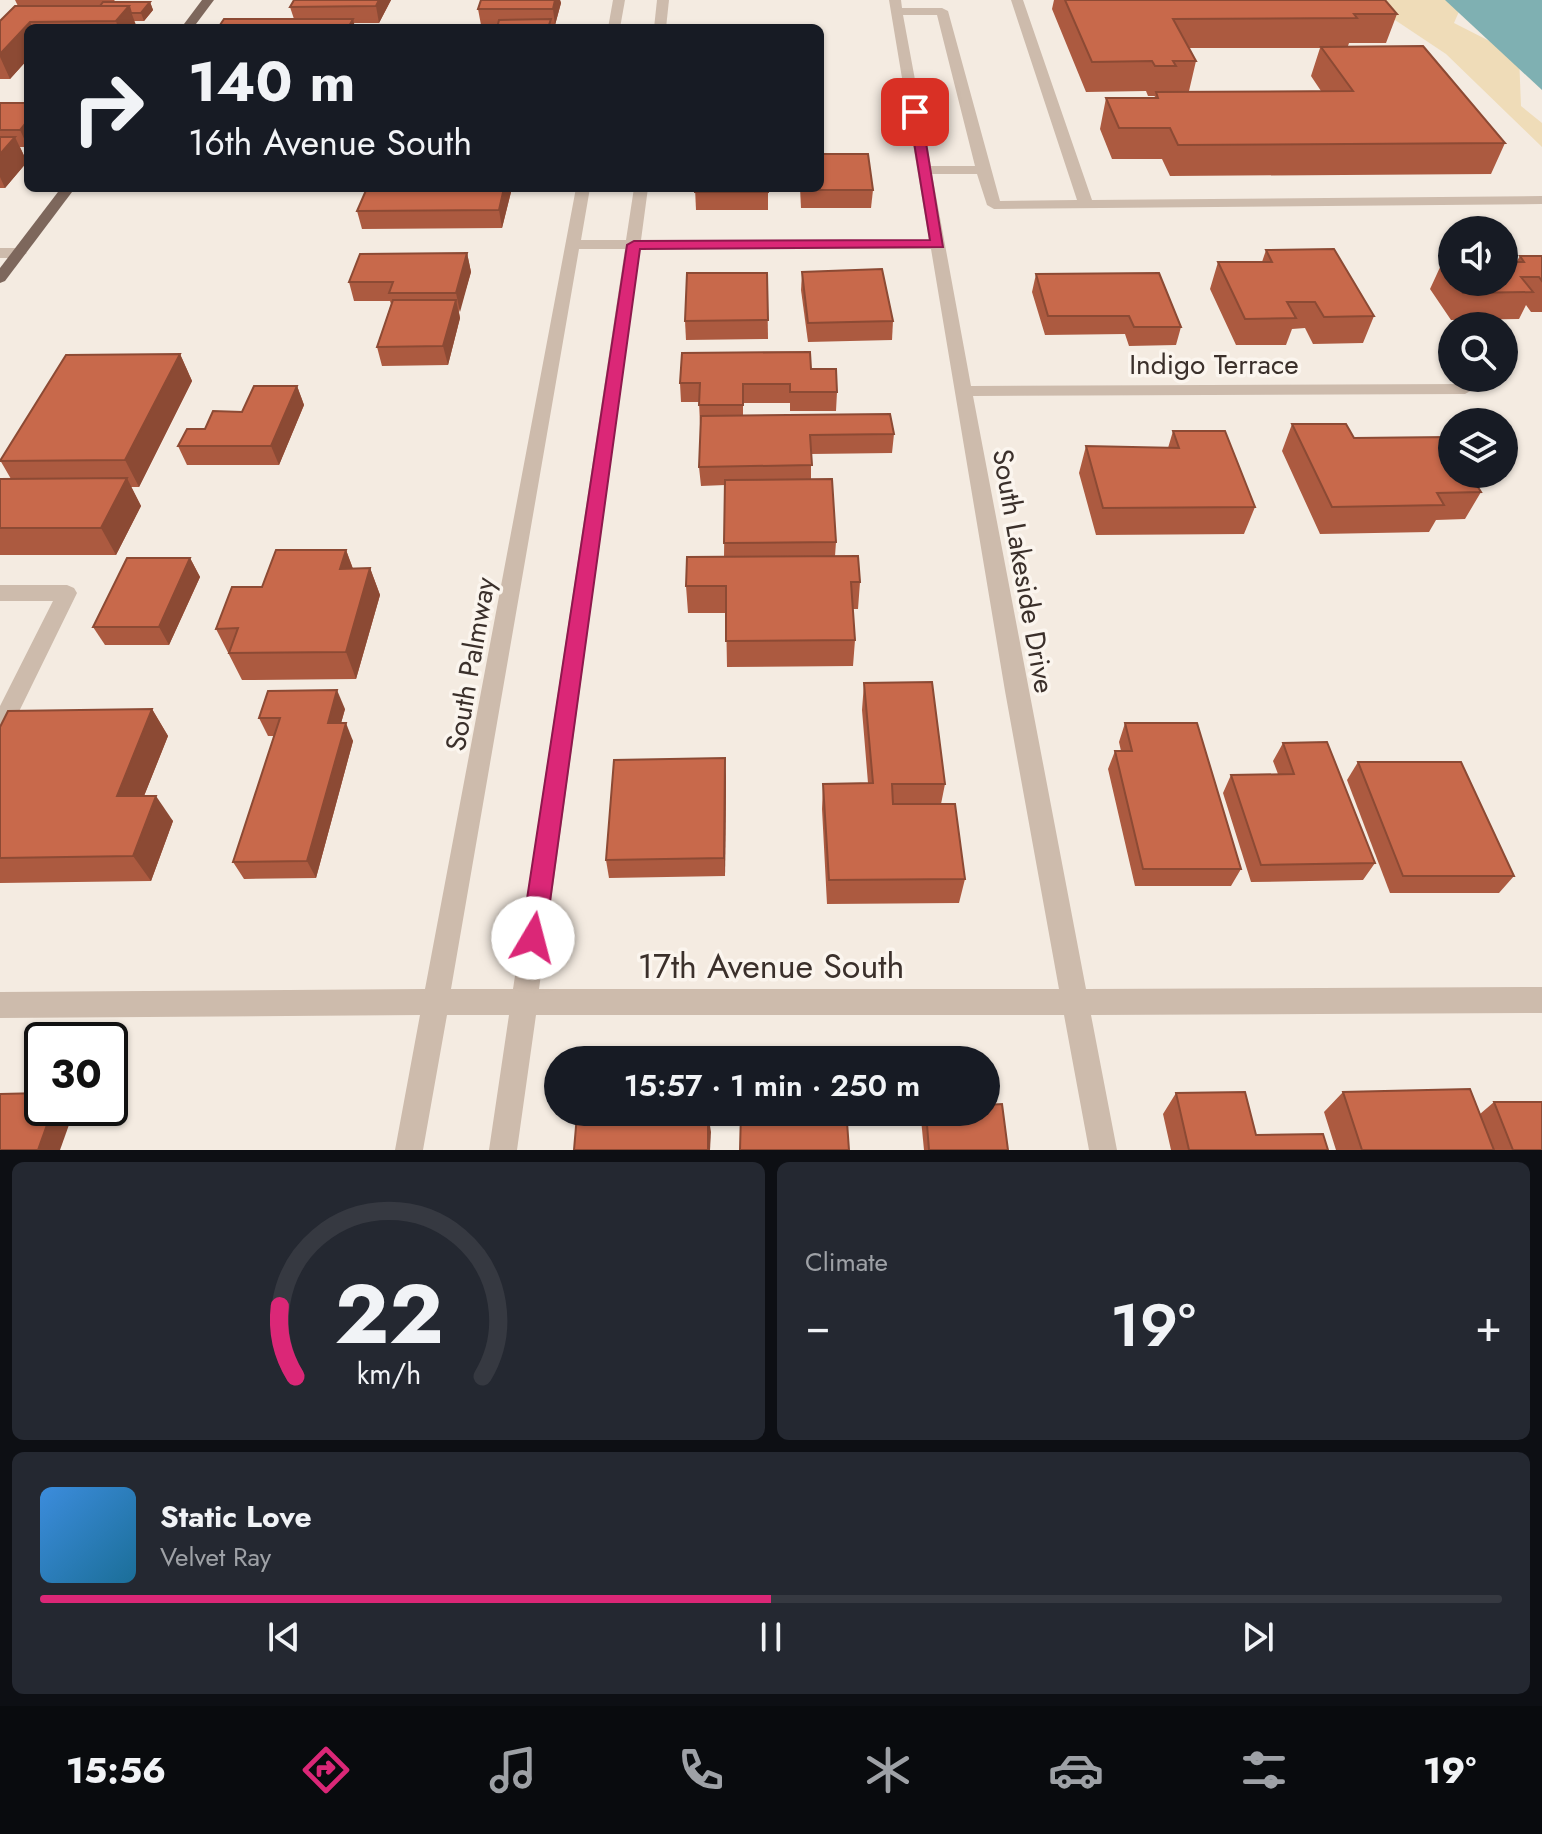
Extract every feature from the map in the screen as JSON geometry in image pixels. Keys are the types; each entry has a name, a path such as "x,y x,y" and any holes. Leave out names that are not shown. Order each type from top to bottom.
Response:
{"main road":[{"path":"190,24 208,0"},
{"path":"0,278 65,192"}],"street":[{"path":"615,24 619,0"},
{"path":"660,24 663,0"},
{"path":"1017,0 1086,204"},
{"path":"896,6 946,6 983,170 994,205 1542,200"},
{"name":"South Lakeside Drive","path":"896,6 1103,1150"},
{"path":"925,170 983,170"},
{"name":"South Palmway","path":"409,1150 582,192"},
{"path":"503,1150 641,192"},
{"path":"572,245 938,244"},
{"path":"0,253 19,253"},
{"name":"Indigo Terrace","path":"964,391 1438,389"},
{"path":"0,593 67,593 0,728"},
{"name":"17th Avenue South","path":"0,1005 437,1000 1076,1004 1542,1000"}],"sand":[{"path":"1365,0 1464,0 1454,23 1519,56 1521,106 1542,123 1542,147 1446,54"}],"water":[{"path":"1445,0 1542,0 1542,90"}],"building":[{"path":"294,0 379,0 376,6 290,7"},
{"path":"481,0 555,0 553,9 478,9"},
{"path":"1065,0 1385,0 1397,14 1354,14 1357,18 1173,19 1196,61 1173,61 1176,66 1155,66 1152,61 1092,62"},
{"path":"103,2 150,2 141,13 131,13 129,6 100,6"},
{"path":"15,6 129,6 116,21 24,24 24,28 0,54 0,21"},
{"path":"224,19 353,19 350,24 221,24"},
{"path":"551,19 549,24 498,24 499,20"},
{"path":"1423,46 1505,143 1178,145 1170,128 1119,128 1106,98 1158,98 1156,92 1353,91 1321,47"},
{"path":"0,103 24,103 24,125 20,130 0,130"},
{"path":"0,137 15,137 0,154"},
{"path":"824,154 868,154 873,190 824,190"},
{"path":"365,192 503,192 499,210 357,211"},
{"path":"1334,249 1374,316 1324,317 1315,302 1287,302 1296,318 1245,319 1218,262 1272,262 1266,250"},
{"path":"467,253 456,293 389,293 393,282 349,282 360,254"},
{"path":"1520,256 1542,256 1542,281 1539,277 1521,277 1533,292 1518,292 1518,262 1524,262"},
{"path":"882,269 893,321 808,323 802,272"},
{"path":"687,273 767,273 768,320 685,321"},
{"path":"1159,273 1181,327 1134,327 1129,316 1048,316 1036,274"},
{"path":"393,300 456,300 443,346 377,347"},
{"path":"810,352 811,369 836,369 837,392 790,392 790,384 743,384 743,405 699,405 700,383 680,383 682,353"},
{"path":"180,354 125,460 0,461 66,355"},
{"path":"254,386 297,386 271,446 178,446 187,429 205,429 213,411 242,412"},
{"path":"890,414 894,434 810,435 812,465 699,467 701,416"},
{"path":"1292,424 1346,424 1354,438 1438,437 1438,488 1479,488 1481,492 1437,493 1444,505 1332,507"},
{"path":"1173,431 1225,431 1255,507 1103,508 1086,446 1179,448"},
{"path":"127,478 101,528 0,528 0,479"},
{"path":"832,479 836,542 724,543 725,480"},
{"path":"276,550 346,550 340,569 370,568 346,652 229,653 238,628 216,629 232,587 262,587"},
{"path":"858,556 860,582 851,582 855,640 726,641 726,586 686,586 687,557"},
{"path":"127,558 190,558 159,627 93,627"},
{"path":"932,682 945,784 892,784 893,804 955,804 965,879 829,880 823,784 873,783 864,683"},
{"path":"337,690 328,723 346,723 307,861 233,862 280,718 259,718 268,691"},
{"path":"152,709 117,796 156,796 133,856 0,858 0,727 8,711"},
{"path":"1125,723 1197,723 1241,869 1143,869 1115,751 1132,751"},
{"path":"1327,742 1375,863 1261,865 1231,775 1294,774 1283,743"},
{"path":"725,758 724,858 606,860 614,760"},
{"path":"1358,762 1461,762 1514,876 1403,876"},
{"path":"1470,1089 1494,1150 1362,1150 1343,1092"},
{"path":"1245,1092 1256,1135 1323,1134 1328,1150 1189,1150 1176,1093"},
{"path":"24,1093 24,1126 47,1126 38,1150 0,1150 0,1094"},
{"path":"1494,1102 1542,1102 1542,1150 1513,1150"},
{"path":"1000,1104 1008,1150 929,1150 927,1126 1000,1126"},
{"path":"576,1126 708,1126 708,1150 574,1150"},
{"path":"741,1126 847,1126 849,1150 740,1150"}],"route":[{"path":"533,938 634,245 938,244 915,112"}]}
